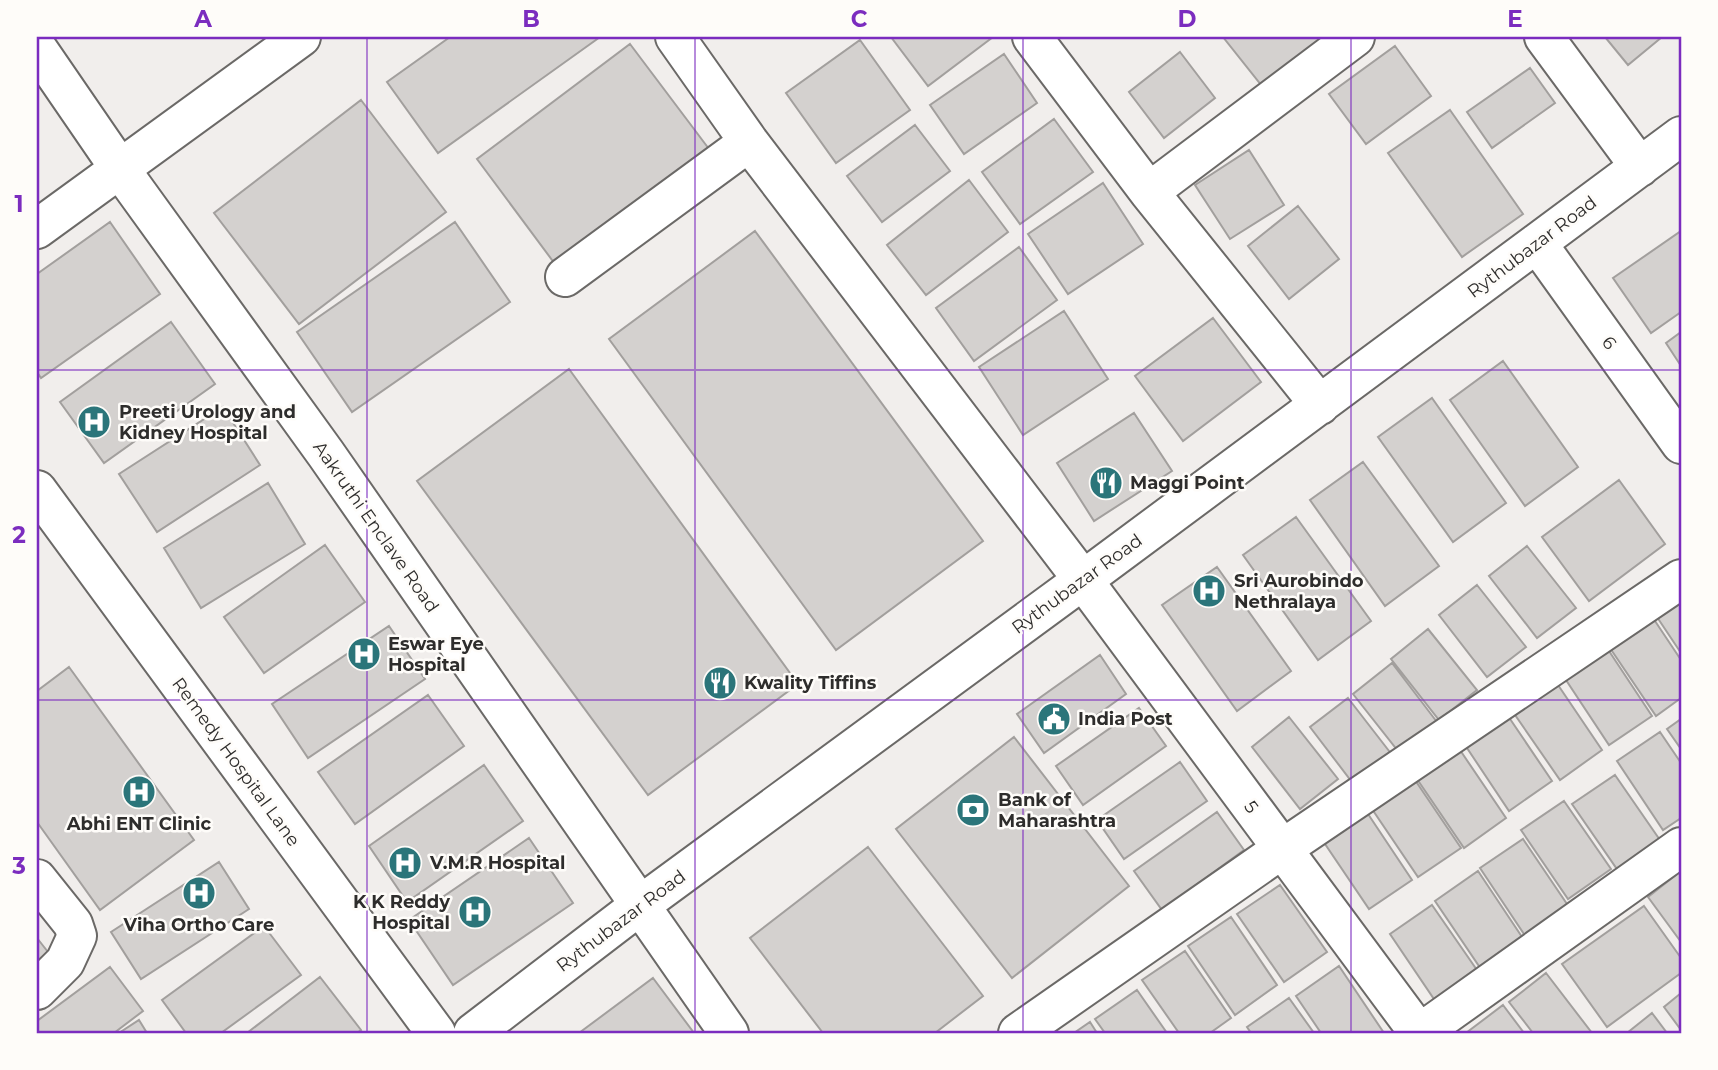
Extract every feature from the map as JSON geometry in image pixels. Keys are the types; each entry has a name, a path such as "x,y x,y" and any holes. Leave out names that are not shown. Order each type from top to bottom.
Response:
{"street":[{"path":"37,229 300,37"},
{"name":"5","path":"674,37 749,142 1083,580 1420,1033"},
{"path":"1149,192 1355,37"},
{"path":"1544,37 1640,167"},
{"path":"1039,39 1149,192 1320,405"},
{"name":"Aakruthi Enclave Road","path":"37,48 120,169 326,454 729,1033"},
{"name":"Rythubazar Road","path":"473,1033 639,906 1681,136"},
{"path":"565,277 749,142"},
{"name":"6","path":"1537,243 1681,444"},
{"name":"Remedy Hospital Lane","path":"37,490 436,1033"},
{"path":"1018,1033 1282,849 1681,579"},
{"path":"1420,1033 1681,847"},
{"path":"37,878 73,924 77,936 65,962 37,990"}],"building":[{"path":"450,37 600,37 438,153 387,82"},
{"path":"891,37 993,37 928,86"},
{"path":"1223,37 1325,37 1262,86"},
{"path":"1605,37 1662,37 1628,65"},
{"path":"860,40 910,110 836,163 786,93"},
{"path":"630,44 709,149 555,264 477,159"},
{"path":"1395,46 1431,96 1366,144 1329,94"},
{"path":"1180,52 1215,98 1164,138 1129,92"},
{"path":"1004,54 1037,103 964,154 930,105"},
{"path":"1530,68 1555,103 1492,148 1467,112"},
{"path":"361,100 446,212 299,324 214,213"},
{"path":"1450,110 1523,214 1462,257 1388,153"},
{"path":"1054,119 1093,172 1020,224 982,172"},
{"path":"915,125 950,171 882,222 847,176"},
{"path":"1249,150 1284,205 1230,239 1195,185"},
{"path":"969,180 1008,232 926,295 887,245"},
{"path":"1103,183 1143,244 1068,294 1028,234"},
{"path":"1298,206 1339,259 1289,299 1248,246"},
{"path":"110,222 160,294 41,378 37,372 37,274"},
{"path":"455,222 510,302 352,412 297,332"},
{"path":"755,231 983,541 836,650 609,339"},
{"path":"1681,231 1681,312 1651,333 1613,278"},
{"path":"1019,247 1057,300 974,361 936,308"},
{"path":"1064,311 1108,379 1023,435 979,367"},
{"path":"1213,318 1261,382 1183,441 1135,376"},
{"path":"171,322 215,384 104,463 60,402"},
{"path":"1681,332 1681,366 1666,343"},
{"path":"1503,361 1578,467 1525,506 1450,400"},
{"path":"569,369 798,684 648,795 417,481"},
{"path":"1432,398 1506,503 1453,542 1378,437"},
{"path":"223,407 260,465 157,532 119,474"},
{"path":"1134,413 1172,471 1094,521 1057,463"},
{"path":"1363,462 1439,566 1385,606 1310,500"},
{"path":"1619,480 1665,544 1589,601 1542,537"},
{"path":"268,483 305,544 201,608 164,548"},
{"path":"1296,517 1371,621 1318,660 1243,555"},
{"path":"325,545 365,602 264,673 224,617"},
{"path":"1527,546 1576,608 1537,638 1489,576"},
{"path":"1217,567 1291,671 1237,711 1162,605"},
{"path":"1477,585 1526,647 1487,677 1439,615"},
{"path":"1681,599 1681,653 1657,617"},
{"path":"1653,618 1681,660 1681,698 1656,716 1610,648"},
{"path":"389,626 425,679 308,758 272,704"},
{"path":"1428,629 1477,690 1439,720 1391,659"},
{"path":"1607,648 1652,716 1609,745 1564,677"},
{"path":"1100,655 1126,694 1044,753 1017,714"},
{"path":"1392,663 1440,726 1402,756 1353,694"},
{"path":"69,667 194,840 100,910 37,822 37,691"},
{"path":"1556,682 1602,750 1560,780 1513,712"},
{"path":"428,695 464,746 355,824 318,772"},
{"path":"1348,698 1396,760 1358,790 1310,727"},
{"path":"1139,708 1166,746 1083,805 1056,766"},
{"path":"1506,713 1552,781 1509,811 1463,742"},
{"path":"1289,717 1338,779 1300,809 1252,747"},
{"path":"1681,719 1681,749 1667,729"},
{"path":"1660,732 1681,763 1681,818 1663,830 1617,761"},
{"path":"1014,737 1129,886 1012,978 896,829"},
{"path":"1460,750 1506,818 1464,848 1417,779"},
{"path":"1180,762 1207,801 1124,859 1097,820"},
{"path":"484,765 523,821 407,902 369,846"},
{"path":"1615,775 1662,843 1619,872 1572,804"},
{"path":"1415,780 1461,848 1418,877 1372,809"},
{"path":"1564,801 1611,869 1568,899 1521,830"},
{"path":"1366,811 1412,880 1369,909 1323,841"},
{"path":"1217,812 1244,850 1162,910 1134,871"},
{"path":"529,838 573,903 453,985 409,920"},
{"path":"1523,839 1569,907 1526,937 1480,868"},
{"path":"868,847 983,996 935,1033 823,1033 750,938"},
{"path":"219,862 249,909 141,979 111,932"},
{"path":"1478,871 1524,940 1481,969 1435,901"},
{"path":"1681,871 1681,942 1648,897"},
{"path":"1280,885 1327,952 1284,982 1237,914"},
{"path":"1432,905 1479,973 1436,1002 1390,934"},
{"path":"1644,906 1681,958 1681,973 1607,1027 1562,964"},
{"path":"1231,917 1277,985 1235,1015 1188,946"},
{"path":"264,926 301,975 221,1033 186,1033 162,1000"},
{"path":"37,938 48,952 37,961"},
{"path":"1185,951 1231,1018 1210,1033 1179,1033 1142,980"},
{"path":"1339,966 1384,1033 1321,1033 1296,996"},
{"path":"110,967 143,1011 114,1033 37,1033 37,1021"},
{"path":"1546,973 1592,1033 1533,1033 1509,1002"},
{"path":"320,977 361,1030 357,1033 247,1033"},
{"path":"653,978 694,1033 579,1033"},
{"path":"1137,990 1167,1033 1105,1033 1095,1019"},
{"path":"1681,993 1681,1030 1664,1007"},
{"path":"1289,998 1314,1033 1251,1033 1247,1027"},
{"path":"1503,1005 1524,1033 1466,1033"},
{"path":"1652,1013 1667,1033 1627,1033"},
{"path":"139,1020 147,1033 119,1033"},
{"path":"1090,1022 1097,1033 1074,1033"}],"place":[{"name":"Preeti Urology and Kidney Hospital","path":"94,422"},
{"name":"Maggi Point","path":"1106,483"},
{"name":"Sri Aurobindo Nethralaya","path":"1209,591"},
{"name":"Eswar Eye Hospital","path":"364,654"},
{"name":"Kwality Tiffins","path":"720,683"},
{"name":"India Post","path":"1054,719"},
{"name":"Abhi ENT Clinic","path":"139,792"},
{"name":"Bank of Maharashtra","path":"973,810"},
{"name":"V.M.R Hospital","path":"405,863"},
{"name":"Viha Ortho Care","path":"199,893"},
{"name":"K K Reddy Hospital","path":"475,912"}]}
